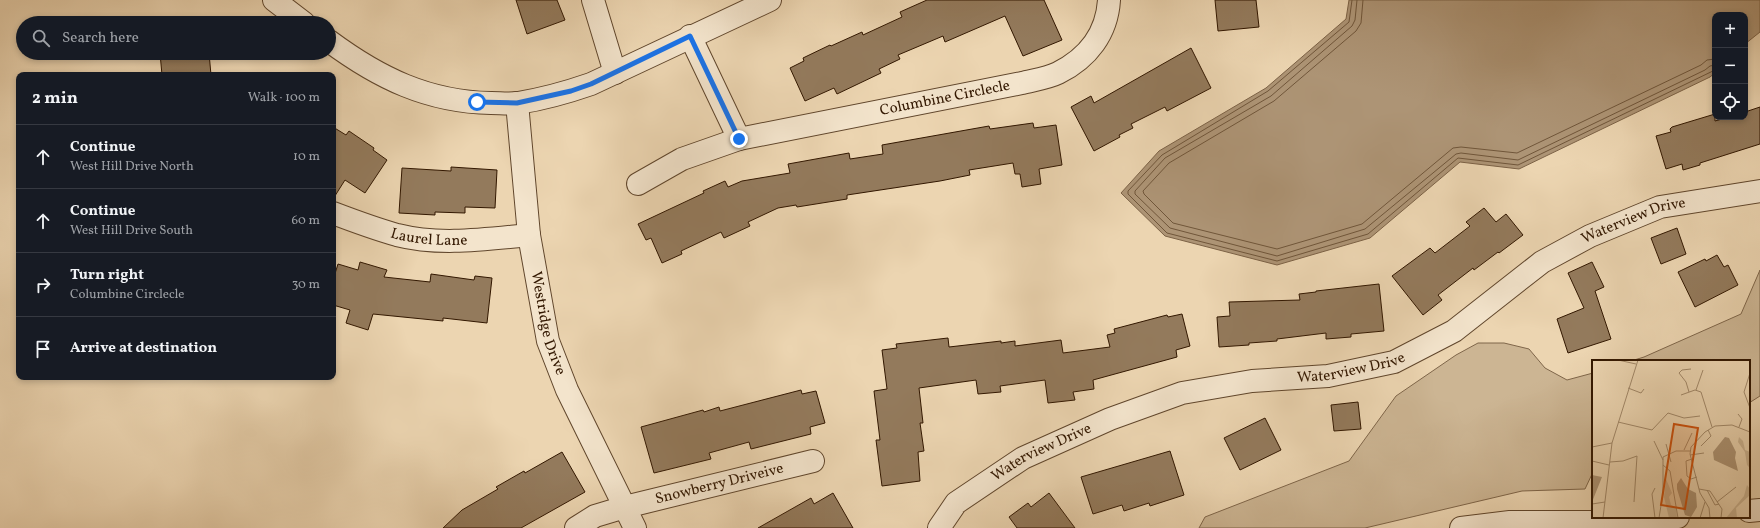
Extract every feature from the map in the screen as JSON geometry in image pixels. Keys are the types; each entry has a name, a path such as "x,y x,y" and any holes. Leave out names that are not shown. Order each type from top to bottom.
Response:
{"street":[{"path":"274,0 295,16"},
{"path":"593,0 615,73"},
{"path":"336,46 358,63 398,83 435,96 477,102 517,103 571,91 615,73 690,36 770,0"},
{"name":"Columbine Circlecle","path":"638,184 682,159 739,139 1022,84 1057,73 1079,60 1098,39 1108,15 1109,0"},
{"path":"690,36 739,139"},
{"name":"Westridge Drive","path":"517,103 529,236 548,342 567,390 635,528"},
{"name":"Waterview Drive","path":"939,528 956,503 1023,458 1110,419 1182,393 1252,381 1328,376 1394,362 1454,331 1542,262 1590,236 1660,207 1760,191"},
{"name":"Laurel Lane","path":"336,214 398,235 426,240 468,241 529,236"},
{"name":"Snowberry Driveive","path":"576,528 595,516 625,507 813,461"},
{"path":"1750,511 1760,510"},
{"path":"1461,528 1510,522 1618,522 1666,518"}],"shaded area":[{"path":"1760,270 1760,396 1750,402 1750,360 1634,360 1644,357 1741,314"},
{"path":"1478,343 1504,343 1529,349 1545,368 1567,380 1592,373 1592,474 1585,489 1522,491 1365,528 1199,528 1205,517 1349,461 1396,396 1456,355"}],"water":[{"path":"1349,0 1760,0 1760,32 1748,42 1748,12 1712,12 1712,75 1710,77 1519,169 1460,162 1370,238 1277,265 1165,236 1121,193 1159,151 1266,88 1346,19"}],"building":[{"path":"516,0 557,0 565,20 527,34"},
{"path":"927,0 1044,0 1062,40 1023,56 1005,16 945,42 943,36 898,55 900,59 879,69 881,73 837,94 834,88 805,101 790,68 804,61 803,58 830,45 831,46 862,32 863,35 902,17 900,12"},
{"path":"1215,0 1256,0 1259,27 1218,31"},
{"path":"1191,48 1211,88 1167,111 1165,107 1131,124 1133,128 1094,151 1071,107 1091,96 1094,103"},
{"path":"161,60 210,60 211,72 162,72"},
{"path":"1760,107 1760,144 1683,170 1682,164 1666,169 1656,136 1671,132 1670,129 1672,127 1712,115 1712,120 1715,121 1748,120 1748,111"},
{"path":"1033,123 1034,128 1056,125 1062,165 1039,169 1041,184 1022,187 1020,174 1015,174 1013,163 969,170 970,175 940,181 847,195 847,199 797,207 796,205 778,208 748,222 750,226 724,238 721,232 681,251 682,254 662,263 651,238 646,240 638,224 704,193 703,191 725,181 728,187 742,181 790,173 788,164 849,153 850,159 883,154 882,145 989,126 990,129"},
{"path":"336,129 346,135 349,131 374,148 373,150 387,160 365,193 345,180 336,194"},
{"path":"451,167 497,170 495,208 465,207 465,213 435,212 435,215 399,213 402,168 451,171"},
{"path":"1484,208 1496,222 1506,214 1523,235 1474,270 1473,268 1438,295 1442,300 1423,315 1392,276 1430,248 1435,253 1470,226 1466,222"},
{"path":"1677,228 1686,254 1661,264 1651,238"},
{"path":"1717,255 1724,267 1728,265 1738,285 1695,307 1678,272"},
{"path":"360,262 387,270 384,277 430,282 431,274 474,280 475,276 492,278 487,323 443,318 443,321 373,314 368,330 346,323 350,310 336,306 336,270 338,264 358,270"},
{"path":"1592,262 1604,287 1595,291 1611,339 1568,353 1557,319 1584,308 1568,273"},
{"path":"1379,284 1384,331 1351,334 1351,337 1326,339 1326,333 1277,339 1277,341 1249,343 1249,345 1219,347 1217,317 1230,316 1229,302 1300,300 1299,294"},
{"path":"1182,314 1190,346 1176,350 1177,357 1093,380 1094,389 1073,392 1075,400 1048,403 1045,380 1000,386 1001,392 978,394 976,380 919,388 923,423 920,423 924,451 918,452 920,481 882,486 876,440 880,440 874,391 887,389 882,350 897,348 896,344 948,338 949,347 1001,341 1001,343 1015,341 1015,346 1061,340 1063,353 1110,347 1107,335 1115,333 1114,329 1167,315 1168,317"},
{"path":"801,390 802,394 816,391 825,423 810,427 811,434 751,449 749,442 709,453 711,459 654,473 641,427 703,410 704,412 719,407 720,411"},
{"path":"1358,402 1361,429 1334,431 1331,405"},
{"path":"1265,418 1281,450 1240,470 1224,438"},
{"path":"1170,451 1184,495 1150,506 1149,503 1124,511 1122,505 1093,514 1081,477"},
{"path":"562,452 585,492 521,528 443,528 462,510 498,489 496,487 524,471 525,473"},
{"path":"833,493 853,528 758,528 811,498 814,504"},
{"path":"1049,493 1075,528 1017,528 1009,517 1028,503 1031,507"}],"route":[{"path":"477,102 517,103 571,91 591,84 690,36 739,139"}]}
